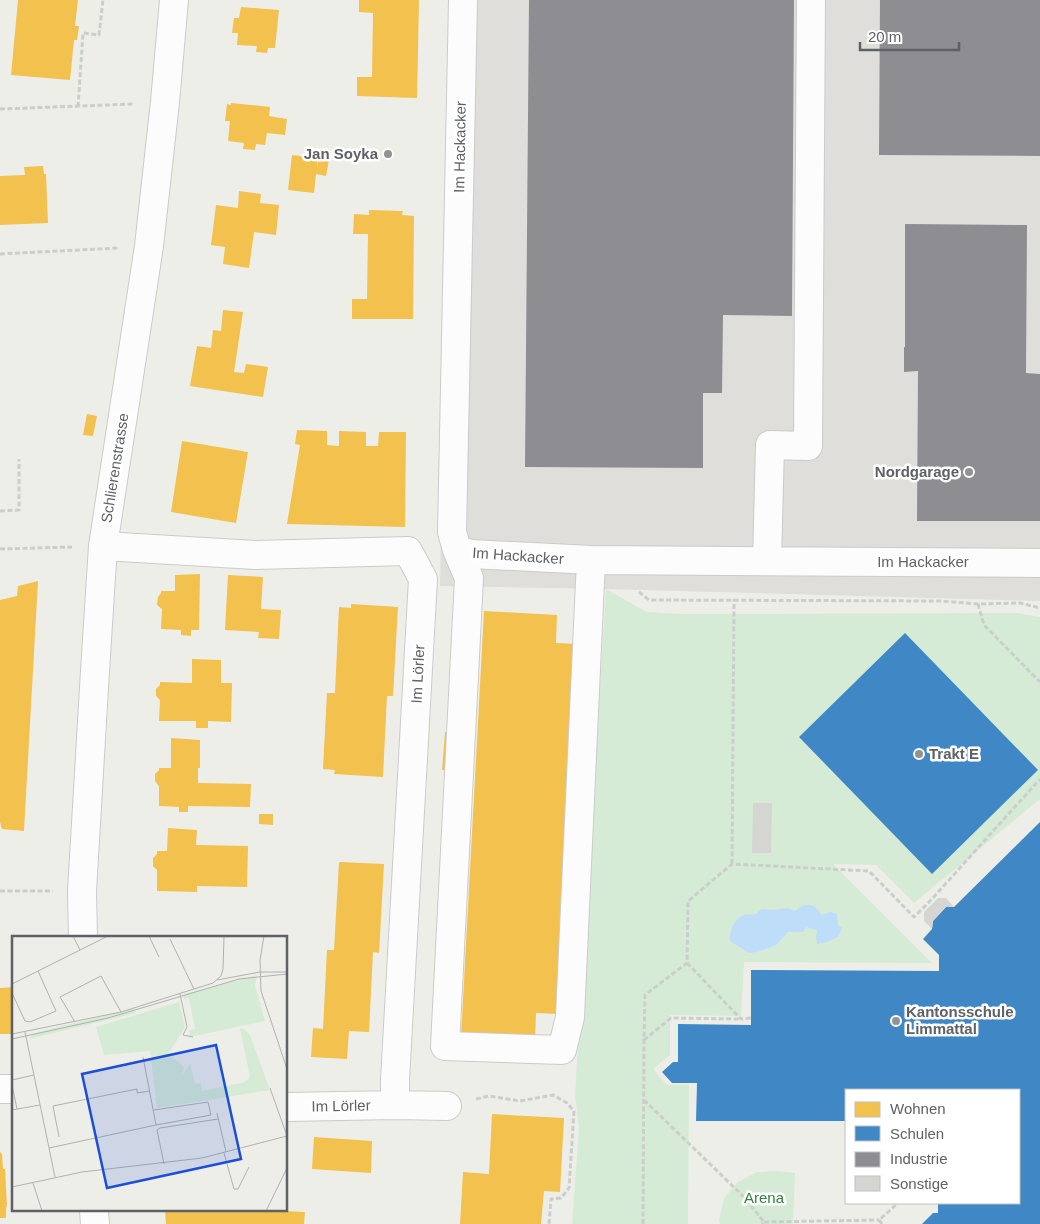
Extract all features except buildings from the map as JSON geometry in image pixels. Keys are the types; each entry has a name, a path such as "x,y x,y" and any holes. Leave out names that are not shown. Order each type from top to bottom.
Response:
{"street":[{"name":"Schlierenstrasse","path":"84,936 82,892 94,680 91,546 149,246 174,0"},
{"name":"Im Hackacker","path":"463,0 452,532 457,550 472,554 591,571 767,561 1040,563"},
{"path":"767,561 770,445 808,446 811,0"},
{"name":"Im Lörler","path":"91,546 255,555 408,551 423,579 395,1105"},
{"path":"457,550 469,578 446,1046 562,1050 570,1017 591,571"},
{"name":"Im Lörler","path":"288,1107 447,1106"}],"path":[{"path":"78,33 99,35 103,0"},
{"path":"78,107 83,33"},
{"path":"0,109 135,104"},
{"path":"0,254 119,248"},
{"path":"0,511 19,510 20,460"},
{"path":"0,549 91,546"},
{"path":"591,571 625,582 649,600 1020,603 1040,608"},
{"path":"732,864 734,600"},
{"path":"978,604 984,625 1040,682"},
{"path":"741,1019 687,963 688,901 732,864 870,871 914,917 932,901 1040,779"},
{"path":"0,891 61,892"},
{"path":"643,1224 646,995 687,963"},
{"path":"644,1041 671,1018 751,1018"},
{"path":"447,1106 489,1096 520,1101 553,1095 567,1103 574,1111 569,1188 561,1198 551,1199 549,1224"},
{"path":"644,1100 744,1197 763,1223 881,1222 897,1204"}],"shaded area":[{"path":"451,0 1040,0 1040,601 440,586"}],"green space":[{"path":"606,589 647,612 680,614 1016,613 1040,617 1040,799 914,903 876,865 833,864 932,963 744,962 741,1016 670,1015 670,1055 653,1069 667,1085 689,1085 688,1224 572,1224 579,1129 575,1095"},
{"name":"Arena","path":"777,1171 795,1173 793,1224 720,1224 719,1220 724,1198 738,1182 757,1172"}],"water":[{"path":"802,906 814,906 822,915 831,912 837,914 838,925 842,928 838,937 817,944 817,930 806,927 803,932 788,932 776,945 749,953 730,941 734,924 739,918 747,914 757,913 762,909 788,908 795,911"}],"place":[{"name":"Jan Soyka","path":"388,154"},
{"name":"Nordgarage","path":"969,472"},
{"name":"Trakt E","path":"919,754"},
{"name":"Kantonsschule Limmattal","path":"896,1021"}]}
